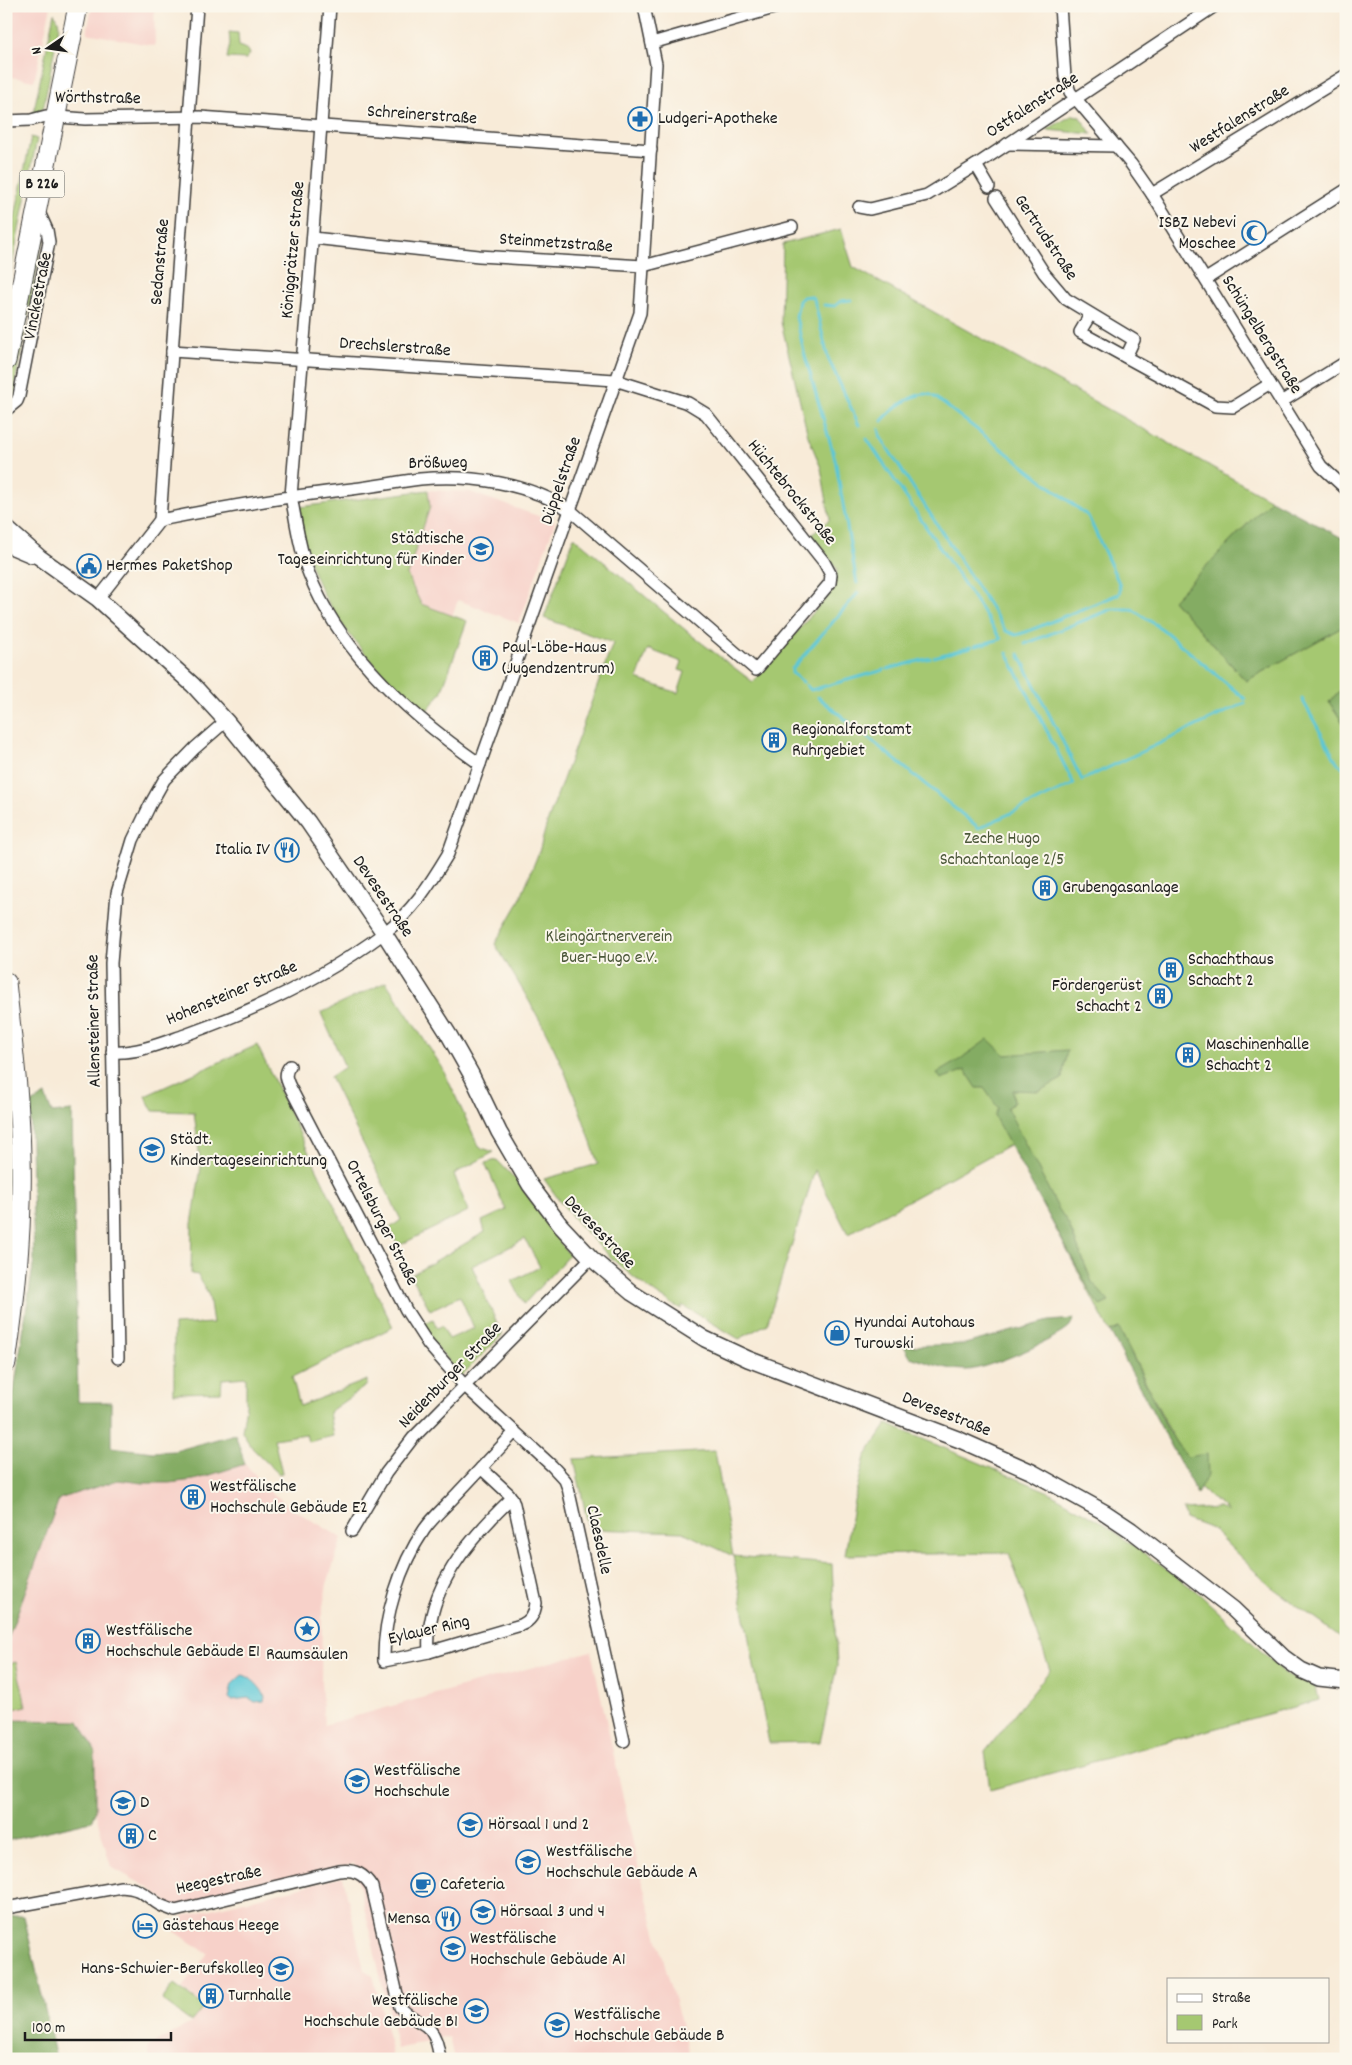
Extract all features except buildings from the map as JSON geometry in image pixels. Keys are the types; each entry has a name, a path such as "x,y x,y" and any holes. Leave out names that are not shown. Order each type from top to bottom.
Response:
{"main road":[{"name":"Vinckestraße","path":"6,361 38,208 67,6"},
{"name":"Vinckestraße","path":"6,316 78,6"},
{"path":"6,982 20,1118 21,1159 17,1276 6,1363"}],"street":[{"name":"Sedanstraße","path":"160,520 197,6"},
{"name":"Königgrätzer Straße","path":"330,6 291,496 306,565 318,595 329,615 360,656 396,696 437,732 480,764"},
{"name":"Düppelstraße","path":"384,933 424,892 448,854 640,313 656,64 644,6"},
{"path":"652,43 781,6"},
{"name":"Schüngelbergstraße","path":"1060,6 1066,83 1070,92 1131,164 1152,194 1321,466 1346,489"},
{"name":"Ostfalenstraße","path":"860,207 870,210 927,195 1008,144 1215,6"},
{"name":"Westfalenstraße","path":"1152,194 1346,75"},
{"name":"Wörthstraße","path":"6,120 31,120 51,117 190,117"},
{"name":"Schreinerstraße","path":"190,117 651,150"},
{"path":"1008,144 1116,146"},
{"name":"Gertrudstraße","path":"976,165 989,187"},
{"path":"1206,279 1346,190"},
{"name":"Gertrudstraße","path":"996,198 1044,273 1066,299 1134,340 1126,357"},
{"name":"Vinckestraße","path":"6,410 19,396 49,242 47,230 38,208"},
{"name":"Steinmetzstraße","path":"313,238 479,256 642,266 792,227"},
{"path":"1090,315 1080,332 1215,406 1222,408 1233,407 1270,384"},
{"name":"Drechslerstraße","path":"172,351 615,380"},
{"path":"1281,402 1346,362"},
{"name":"Hüchtebrockstraße","path":"615,380 688,403 706,414 830,572 831,578 826,588 756,670"},
{"name":"Brößweg","path":"160,520 291,496 421,479 458,478 515,487 557,502 571,510 756,670"},
{"path":"98,599 160,520"},
{"name":"Devesestraße","path":"6,528 39,557 98,599 193,685 226,721 308,822 384,933 449,1035 530,1185 561,1226 591,1258 632,1293 705,1339 768,1367 960,1440 1032,1472 1104,1512 1232,1609 1283,1657 1301,1670 1319,1678 1346,1682"},
{"name":"Devesestraße","path":"6,544 39,557"},
{"name":"Allensteiner Straße","path":"118,1358 112,1052 112,938 117,893 127,856 150,805 164,780 195,748 226,721"},
{"name":"Hohensteiner Straße","path":"112,1052 124,1053 165,1042 250,1009 311,979 384,933"},
{"name":"Ortelsburger Straße","path":"290,1066 286,1070 286,1078 406,1310 428,1344 465,1386"},
{"name":"Neidenburger Straße","path":"352,1531 386,1473 413,1438 591,1258"},
{"name":"Claesdelle","path":"465,1386 565,1480 624,1741"},
{"name":"Eylauer Ring","path":"512,1498 536,1603 535,1611 527,1623 428,1652 384,1661 386,1628 394,1598 410,1555 424,1529 515,1432"},
{"path":"428,1652 431,1618 451,1570 470,1542 512,1498 481,1468"},
{"name":"Heegestraße","path":"6,1908 121,1887 132,1888 145,1893 158,1904 175,1911 339,1871 355,1871 362,1874 372,1887 400,2007 409,2017 425,2025 430,2030 436,2042 440,2059"}],"shaded area":[{"path":"6,6 51,6 34,81 6,76"},
{"path":"92,6 154,6 155,46 87,33"},
{"name":"Städtische Tageseinrichtung für Kinder","path":"428,490 470,492 555,522 519,623 458,600 452,616 421,604 407,575 430,507"},
{"name":"Westfälische Hochschule","path":"245,1464 271,1492 294,1510 342,1538 327,1584 322,1612 321,1683 324,1725 591,1651 639,1870 690,2056 684,2059 454,2059 449,2037 397,2049 354,1863 179,1906 170,1904 149,1888 111,1867 95,1811 95,1751 80,1721 6,1720 6,1644 59,1499 118,1480 143,1483 194,1480"},
{"name":"Hans-Schwier-Berufskolleg","path":"343,1877 364,1970 373,1975 393,2059 150,2059 148,2047 191,2023 204,2006 182,1988 208,1953 174,1931 183,1916"}],"green space":[{"path":"54,13 59,26 44,105 42,110 33,115"},
{"path":"229,32 238,33 239,46 248,50 250,54 246,59 227,58 230,43"},
{"path":"1073,115 1079,116 1092,134 1046,130"},
{"path":"31,137 37,139 6,296 6,261"},
{"path":"39,218 45,242 41,246 15,384 16,390 14,396 6,405 6,384"},
{"name":"Zeche Hugo Schachtanlage 2/5","path":"841,229 853,267 1271,500 1173,600 1246,681 1346,625 1346,684 1329,702 1346,727 1346,1641 1269,1585 1212,1529 1185,1519 1183,1510 1219,1508 1229,1512 1197,1486 1119,1328 1110,1332 1011,1144 848,1234 815,1170 767,1324 739,1339 682,1305 681,1309 641,1283 588,1235 544,1179 598,1164 566,1075 553,1046 495,944 518,904 539,852 547,823 613,643 544,618 574,537 694,637 753,682 833,590 837,569 812,535 830,519 821,468 808,436 781,322 783,244","holes":["648,649 682,662 679,670 685,672 678,693 637,679"]},
{"path":"428,490 430,507 407,575 421,604 467,621 441,693 424,714 352,638 323,594 304,540 300,507"},
{"path":"1271,500 1346,540 1346,625 1246,681 1173,600"},
{"path":"1346,684 1346,727 1329,702"},
{"path":"386,982 442,1067 479,1147 494,1152 454,1174 468,1211 398,1246 390,1228 401,1220 330,1077 345,1067 321,1013"},
{"path":"988,1039 1005,1055 1067,1050 1062,1079 1039,1091 1013,1090 1014,1103 1007,1108 1058,1208 1068,1223 1092,1282 1109,1302 1100,1306 994,1116 998,1108 984,1088 977,1088 965,1070 941,1079 937,1073"},
{"path":"257,1045 393,1327 292,1377 300,1406 367,1380 367,1385 329,1412 333,1436 308,1442 306,1434 274,1439 282,1473 279,1474 253,1449 242,1431 246,1405 246,1377 222,1379 221,1392 174,1393 174,1325 213,1323 209,1296 198,1275 191,1274 192,1224 201,1167 194,1112 153,1111 145,1096"},
{"path":"45,1095 52,1113 72,1111 78,1402 111,1402 111,1447 153,1452 175,1451 235,1434 245,1464 194,1480 169,1483 143,1483 118,1480 59,1499 6,1644 6,1425 12,1404 34,1260 30,1104"},
{"path":"6,1101 8,1101 10,1135 6,1238"},
{"path":"497,1160 518,1182 569,1255 524,1304 512,1281 540,1267 525,1239 472,1266 502,1335 461,1376 420,1326 433,1319 437,1328 442,1326 449,1339 474,1328 460,1296 430,1310 411,1275 485,1232 482,1221 506,1210 485,1163"},
{"path":"1074,1319 1063,1332 1037,1346 976,1369 952,1369 924,1362 910,1357 904,1346 965,1344 1049,1321"},
{"path":"1119,1328 1169,1432 1186,1457 1207,1454 1208,1474 1197,1494 1110,1332"},
{"path":"887,1424 1049,1492 1101,1522 1196,1591 1286,1674 1316,1687 1319,1700 990,1790 985,1752 1050,1670 1009,1553 845,1555 854,1500 865,1457"},
{"path":"715,1451 733,1556 683,1532 589,1529 574,1459"},
{"path":"733,1556 832,1564 837,1666 820,1742 769,1743"},
{"path":"16,1662 26,1706 6,1711 6,1665"},
{"path":"6,1720 79,1721 95,1751 95,1811 91,1821 6,1841"},
{"path":"6,1916 24,1916 56,2059 6,2059"},
{"path":"174,1984 204,2006 191,2022 162,2000"}],"water":[{"path":"242,1675 248,1677 259,1687 264,1694 264,1701 255,1702 249,1698 231,1700 229,1698 232,1684"}],"waterway":[{"path":"857,583 835,459 805,356 796,317 799,301 803,297 810,296 814,299 828,358 859,425"},
{"path":"824,305 835,306 841,301 851,300"},
{"path":"879,429 881,438 1006,631 1016,635 1026,632 1119,594 1119,583 1088,516 938,399 931,395 919,395 898,406 882,421"},
{"path":"867,439 1001,639 975,646"},
{"path":"803,682 792,673 792,669 858,593"},
{"path":"1025,644 1112,609 1132,609 1162,629 1245,699"},
{"path":"934,657 971,647"},
{"path":"818,697 979,828 1074,784 1007,653"},
{"path":"1019,654 1082,780 1245,703"},
{"path":"888,669 930,658"},
{"path":"806,685 811,690 884,670"},
{"path":"1302,699 1338,764 1346,769"}],"place":[{"name":"Ludgeri-Apotheke","path":"640,119"},
{"name":"ISBZ Nebevi Moschee","path":"1254,233"},
{"name":"Städtische Tageseinrichtung für Kinder","path":"481,549"},
{"name":"Hermes PaketShop","path":"89,566"},
{"name":"Paul-Löbe-Haus (Jugendzentrum)","path":"485,658"},
{"name":"Regionalforstamt Ruhrgebiet","path":"774,740"},
{"name":"Italia IV","path":"287,850"},
{"name":"Grubengasanlage","path":"1045,888"},
{"name":"Schachthaus Schacht 2","path":"1171,970"},
{"name":"Fördergerüst Schacht 2","path":"1160,996"},
{"name":"Maschinenhalle Schacht 2","path":"1188,1055"},
{"name":"Städt. Kindertageseinrichtung","path":"152,1150"},
{"name":"Hyundai Autohaus Turowski","path":"837,1333"},
{"name":"Westfälische Hochschule Gebäude E2","path":"193,1497"},
{"name":"Raumsäulen","path":"307,1629"},
{"name":"Westfälische Hochschule Gebäude E1","path":"88,1641"},
{"name":"Westfälische Hochschule","path":"357,1781"},
{"name":"D","path":"123,1803"},
{"name":"Hörsaal 1 und 2","path":"470,1825"},
{"name":"C","path":"131,1836"},
{"name":"Westfälische Hochschule Gebäude A","path":"528,1862"},
{"name":"Cafeteria","path":"423,1885"},
{"name":"Hörsaal 3 und 4","path":"483,1912"},
{"name":"Mensa","path":"448,1919"},
{"name":"Gästehaus Heege","path":"145,1926"},
{"name":"Westfälische Hochschule Gebäude A1","path":"453,1949"},
{"name":"Hans-Schwier-Berufskolleg","path":"281,1969"},
{"name":"Turnhalle","path":"211,1996"},
{"name":"Westfälische Hochschule Gebäude B1","path":"476,2011"},
{"name":"Westfälische Hochschule Gebäude B","path":"557,2025"}],"park label":[{"name":"Kleingärtnerverein Buer-Hugo e.V.","path":"609,948"}]}
